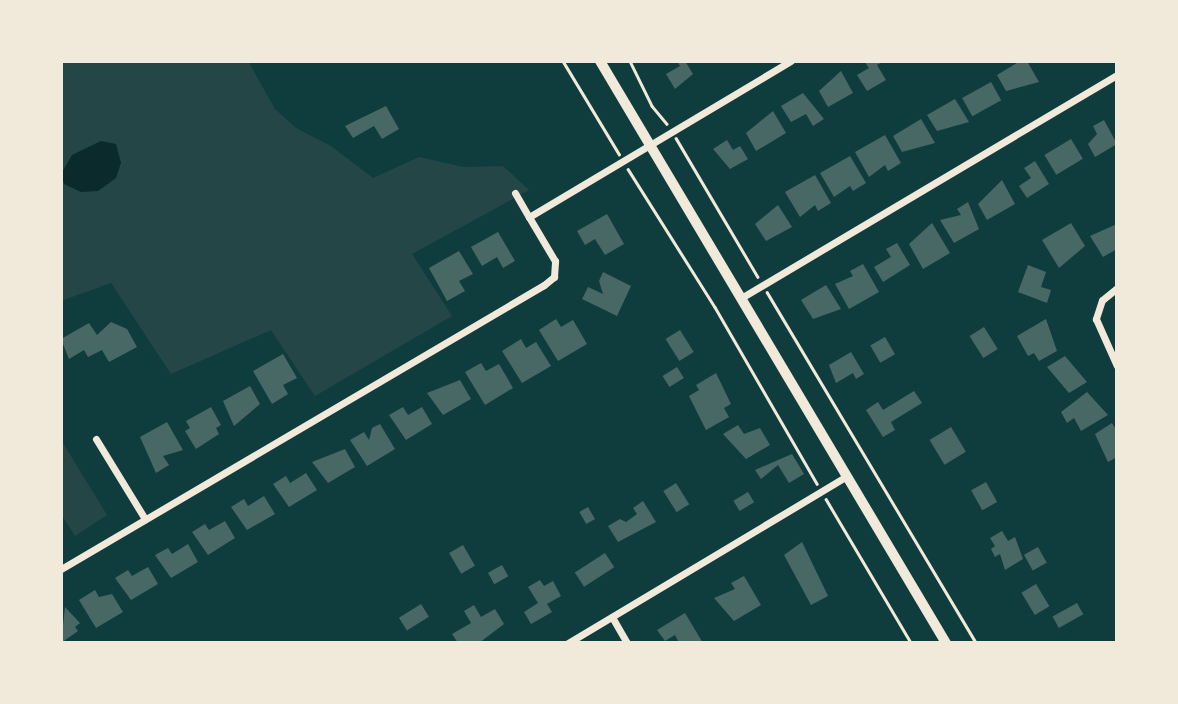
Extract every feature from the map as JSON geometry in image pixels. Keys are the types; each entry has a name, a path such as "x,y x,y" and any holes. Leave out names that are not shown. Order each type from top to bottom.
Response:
{"main road":[{"path":"600,61 946,643"}],"street":[{"path":"529,217 791,61"},
{"path":"741,298 1117,75"},
{"path":"61,569 550,281 555,261 515,193"},
{"path":"1117,288 1098,307 1097,328 1117,366"},
{"path":"96,439 145,519"},
{"path":"568,643 847,476"},
{"path":"612,617 627,643"}],"path":[{"path":"563,61 619,153"},
{"path":"630,61 652,106 666,122"},
{"path":"678,142 755,273"},
{"path":"628,169 715,307 816,482"},
{"path":"768,295 975,643"},
{"path":"825,499 911,643"}],"shaded area":[{"path":"61,61 248,61 275,109 296,128 331,146 373,178 419,157 463,167 503,166 529,190 412,254 452,316 315,396 271,330 171,374 111,283 61,301"},
{"path":"101,141 116,144 121,163 116,178 98,191 81,192 64,184 61,174 72,155"},
{"path":"61,432 63,443 107,515 75,536 61,514"}],"building":[{"path":"677,61 685,61 693,74 675,89 666,74 680,66"},
{"path":"864,61 884,61 877,65 886,80 867,91 857,75 869,68"},
{"path":"1020,61 1027,61 1039,82 1006,91 997,75"},
{"path":"841,71 853,93 828,107 819,91"},
{"path":"991,82 1001,100 972,116 962,98"},
{"path":"803,93 824,119 813,126 806,114 791,122 781,106"},
{"path":"955,99 969,122 937,131 927,115"},
{"path":"386,106 399,129 382,139 374,126 353,138 345,126"},
{"path":"773,111 786,133 756,151 746,133"},
{"path":"921,119 935,143 902,152 893,136"},
{"path":"1104,120 1117,144 1095,157 1088,144 1097,134 1093,126"},
{"path":"885,135 901,163 888,171 885,165 869,177 855,152"},
{"path":"1071,139 1083,159 1056,175 1044,155"},
{"path":"727,140 733,150 740,146 748,159 730,169 713,149"},
{"path":"850,156 866,183 853,191 850,186 834,197 820,173"},
{"path":"1035,161 1049,184 1027,198 1019,186 1031,178 1024,168"},
{"path":"815,175 831,203 818,211 815,205 800,217 785,192"},
{"path":"1002,180 1015,204 987,220 978,204"},
{"path":"968,202 979,229 954,243 940,220 961,215 957,209"},
{"path":"778,205 792,227 766,241 755,224"},
{"path":"607,214 624,244 605,255 595,239 585,245 577,231"},
{"path":"932,223 950,253 923,269 909,244"},
{"path":"1071,223 1085,246 1059,268 1042,240"},
{"path":"1117,224 1117,249 1103,257 1090,236"},
{"path":"498,232 515,261 503,268 497,257 482,266 471,247"},
{"path":"897,243 910,265 883,282 874,267 891,257 886,249"},
{"path":"459,251 473,274 459,281 465,291 447,301 429,268"},
{"path":"863,264 879,292 849,309 835,284 853,276 850,271"},
{"path":"1028,265 1046,272 1041,287 1051,290 1047,303 1018,292"},
{"path":"603,272 631,286 617,316 582,299 588,287 603,294 599,281"},
{"path":"826,285 841,309 813,319 801,300"},
{"path":"556,319 561,327 573,320 587,344 558,361 539,330"},
{"path":"1046,319 1057,351 1039,361 1034,353 1028,356 1017,336"},
{"path":"111,322 127,329 137,347 109,362 102,350 88,357 84,350 69,359 61,339 89,323 97,335"},
{"path":"984,327 998,349 983,358 970,336"},
{"path":"680,330 694,352 679,361 666,339"},
{"path":"885,337 895,354 880,363 870,346"},
{"path":"521,339 526,348 536,342 551,366 522,383 502,351"},
{"path":"851,352 864,374 856,379 853,373 836,383 829,365"},
{"path":"283,354 297,378 283,385 288,394 272,404 253,371"},
{"path":"1065,356 1087,382 1069,393 1047,367"},
{"path":"481,363 486,371 499,364 513,388 485,405 465,372"},
{"path":"677,367 684,378 669,387 663,376"},
{"path":"716,373 731,404 724,408 729,417 706,430 689,396 699,390 696,385"},
{"path":"460,380 471,399 443,415 427,393"},
{"path":"250,386 260,404 234,426 223,401"},
{"path":"914,391 922,403 891,422 895,430 883,437 866,410 878,402 883,410"},
{"path":"1087,392 1108,415 1081,431 1074,418 1067,423 1061,412"},
{"path":"211,407 221,425 216,428 219,434 196,449 185,431 190,428 186,421"},
{"path":"403,407 408,415 422,407 432,424 406,440 389,415"},
{"path":"167,422 183,450 163,456 169,465 156,473 140,437"},
{"path":"1112,423 1117,431 1117,457 1108,462 1095,434"},
{"path":"380,424 395,449 367,466 350,440 364,432 369,440 372,428"},
{"path":"738,425 744,434 760,428 770,445 746,459 723,434"},
{"path":"951,427 966,452 945,465 930,440"},
{"path":"345,449 355,467 328,483 312,462"},
{"path":"792,454 804,474 789,483 778,465 761,479 755,470"},
{"path":"306,473 317,490 289,507 273,484 286,476 290,483"},
{"path":"986,482 997,502 982,510 971,490"},
{"path":"676,483 689,504 677,512 663,491"},
{"path":"748,492 754,502 740,511 733,501"},
{"path":"264,496 275,514 247,530 231,507 244,499 248,506"},
{"path":"643,501 656,522 618,542 608,526 620,519 626,522 637,514 633,508"},
{"path":"588,507 595,519 586,524 579,512"},
{"path":"225,521 235,538 208,555 192,532 205,524 209,530"},
{"path":"1002,531 1008,541 1015,537 1023,559 1005,570 1000,554 995,557 991,549 995,546 990,538"},
{"path":"802,542 828,596 811,605 784,555"},
{"path":"188,544 198,562 171,578 155,555 168,548 172,554"},
{"path":"463,545 475,566 461,574 449,553"},
{"path":"1038,547 1047,563 1033,571 1024,555"},
{"path":"605,553 614,567 584,587 575,573"},
{"path":"502,565 508,576 494,584 488,573"},
{"path":"148,567 158,584 131,600 115,578 128,570 132,576"},
{"path":"744,576 761,605 734,621 714,598 735,589 731,583"},
{"path":"540,580 544,586 553,581 561,596 547,604 552,612 531,624 524,612 538,603 528,587"},
{"path":"1036,584 1049,606 1035,615 1021,593"},
{"path":"95,590 99,597 112,594 123,612 96,628 79,600"},
{"path":"1077,603 1083,614 1059,628 1053,617"},
{"path":"421,604 429,617 407,630 399,618"},
{"path":"474,605 481,617 495,609 504,624 479,643 458,643 452,634 471,623 464,611"},
{"path":"65,607 80,623 75,627 78,631 61,643"},
{"path":"685,613 703,643 679,643 675,635 665,641 657,630"}]}
